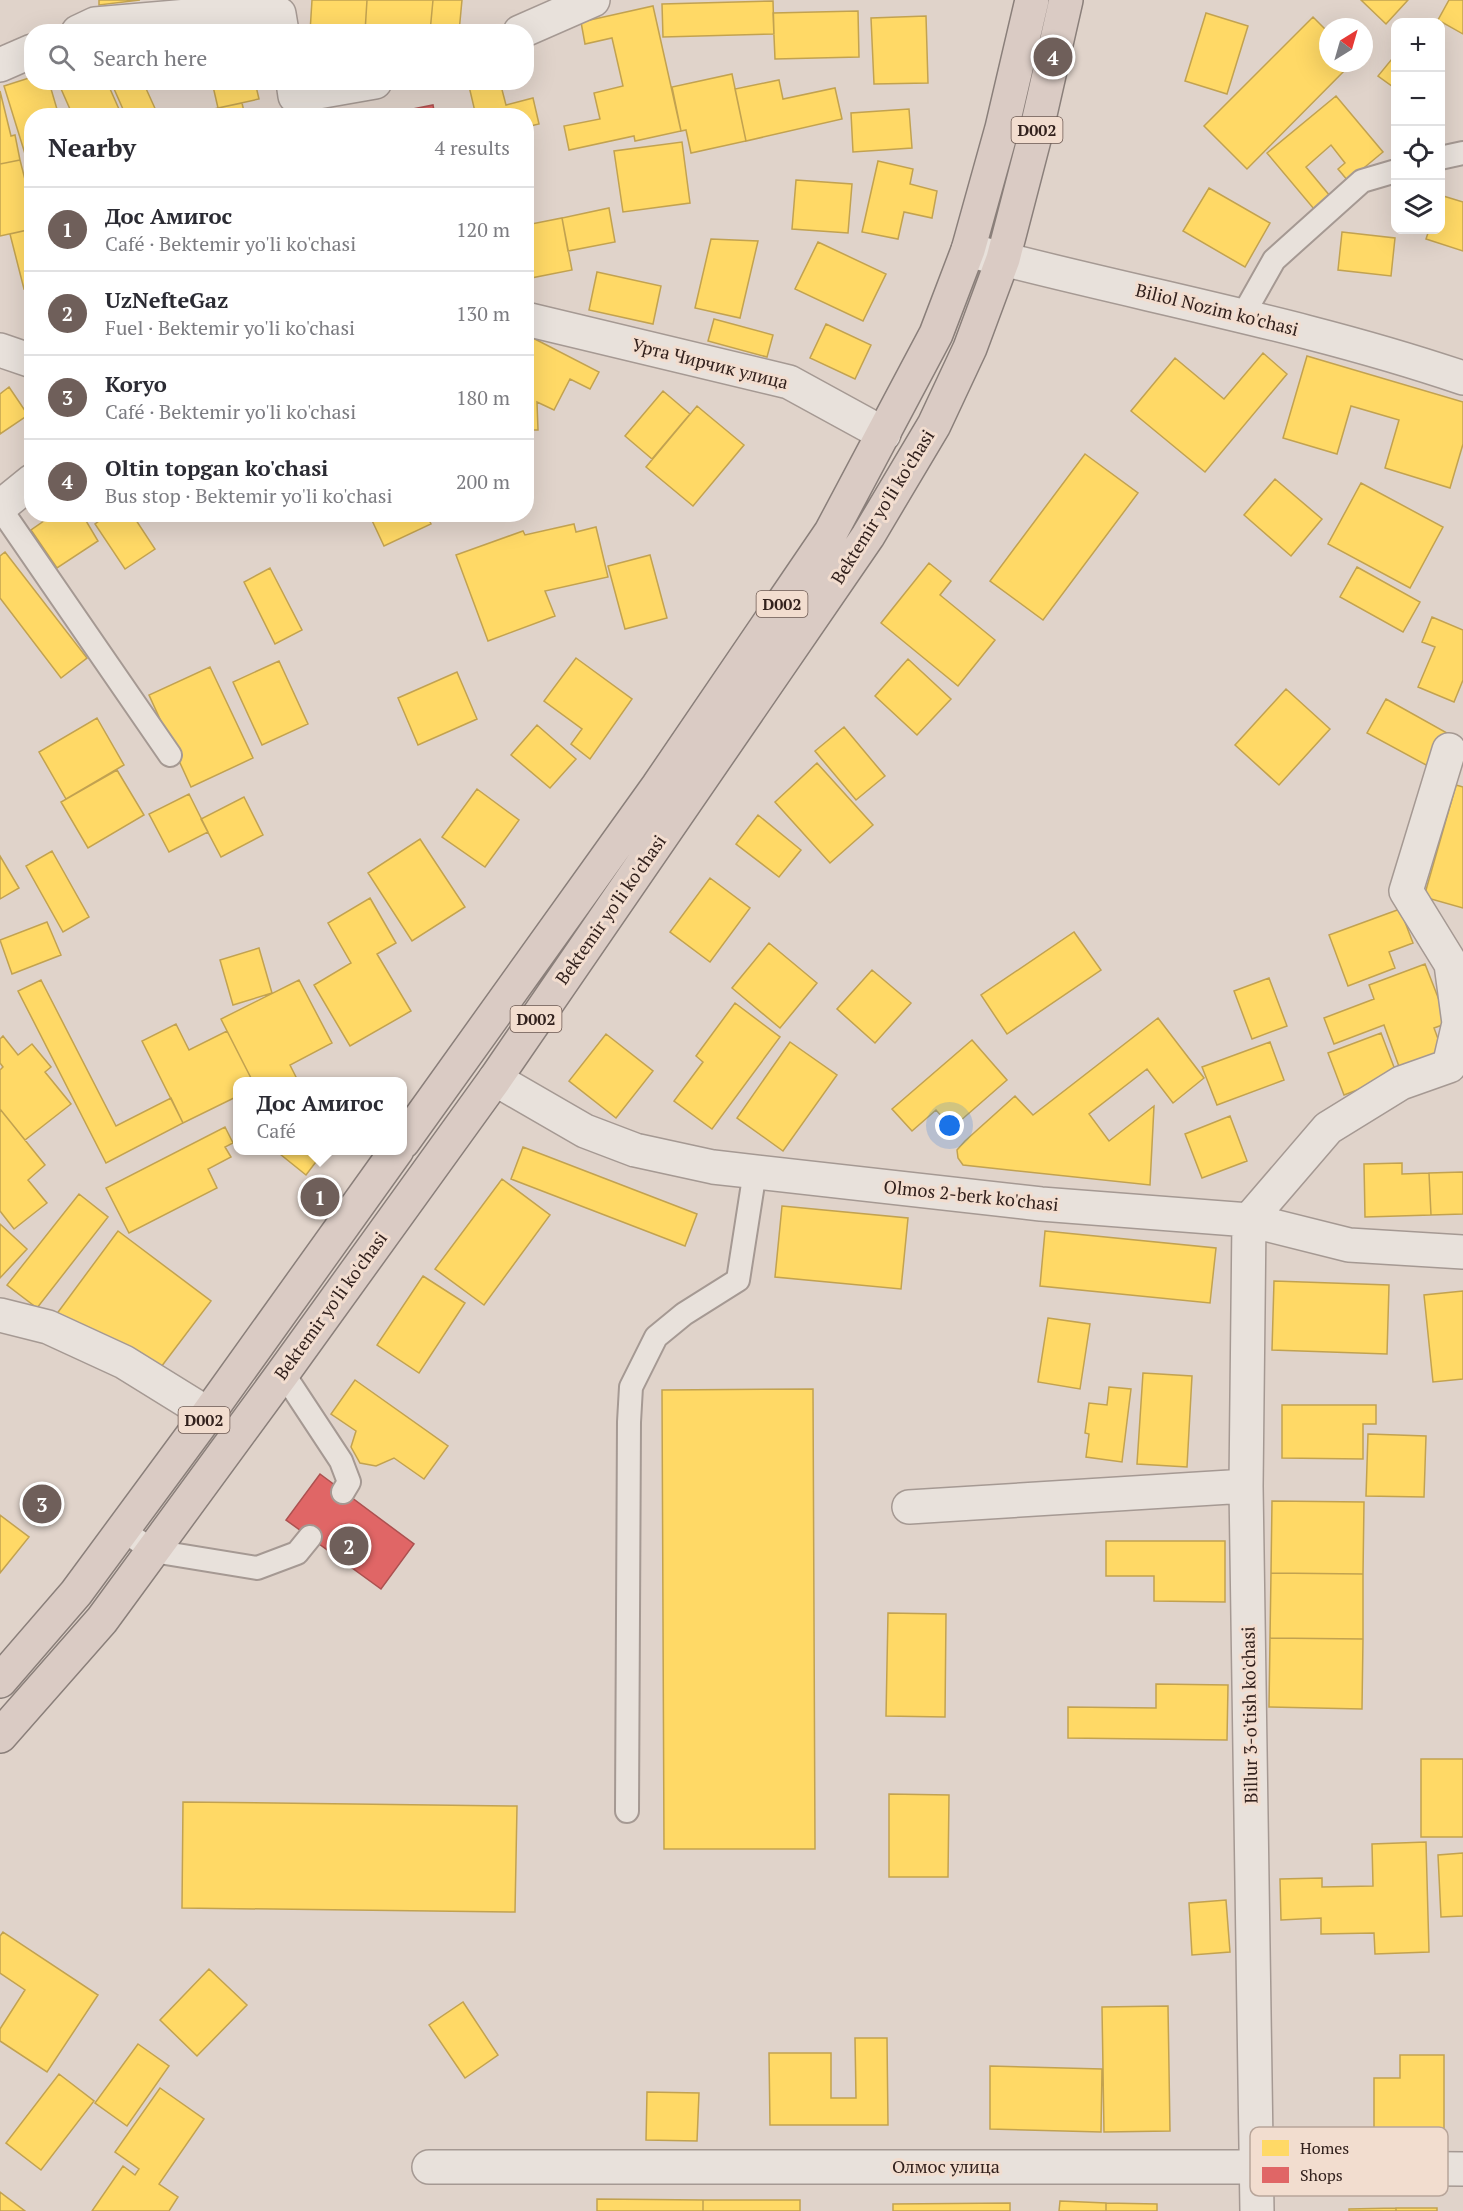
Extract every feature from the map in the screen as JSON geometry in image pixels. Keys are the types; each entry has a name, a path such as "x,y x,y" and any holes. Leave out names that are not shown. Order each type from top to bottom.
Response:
{"highway":[{"name":"Bektemir yo'li ko'chasi","path":"407,1135 664,776 831,532 936,334 968,250 1002,128 1025,0"},
{"name":"Bektemir yo'li ko'chasi","path":"0,1736 102,1620 283,1373 495,1079 868,536 934,425 970,348 1003,259 1036,132 1066,0"},
{"name":"Bektemir yo'li ko'chasi","path":"0,1681 76,1593 208,1414 393,1155"}],"street":[{"path":"534,26 593,0"},
{"path":"95,24 268,9 279,14 281,24"},
{"path":"0,64 24,54"},
{"path":"289,98 332,90"},
{"name":"Biliol Nozim ko'chasi","path":"968,250 1243,315 1410,360 1463,378"},
{"name":"Урта Чирчик улица","path":"534,321 789,382 884,434"},
{"path":"0,350 24,358"},
{"path":"0,508 24,488"},
{"path":"1249,1220 1328,1128 1401,1083 1449,1066 1459,1023 1450,964 1406,891 1449,750"},
{"name":"Olmos 2-berk ko'chasi","path":"495,1079 585,1131 635,1150 713,1167 1041,1204 1249,1220 1349,1245 1463,1252"},
{"name":"Billur 3-o'tish ko'chasi","path":"1249,1220 1246,1486 1256,2127"},
{"path":"0,1316 48,1327 124,1362 208,1414"},
{"path":"909,1507 1246,1486"},
{"name":"Олмос улица","path":"429,2167 1250,2167"},
{"name":"Олмос улица","path":"1448,2169 1463,2169"}],"lane":[{"path":"1445,157 1463,153"},
{"path":"1243,315 1274,260 1362,181 1391,172"},
{"path":"0,508 170,755"},
{"path":"627,1811 629,1422 632,1387 656,1337 684,1314 738,1280 755,1172"},
{"path":"283,1373 341,1461 349,1482 343,1492"},
{"path":"123,1530 153,1551 257,1568 297,1553 310,1537"}],"building: Homes":[{"path":"99,0 140,0 99,5"},
{"path":"312,0 367,0 366,24 310,24"},
{"path":"367,0 433,0 431,24 366,24"},
{"path":"433,0 462,0 460,24 431,24"},
{"path":"1361,0 1408,0 1386,24"},
{"path":"1449,0 1463,0 1463,34 1445,24 1445,18 1439,18"},
{"path":"773,1 774,34 663,37 662,4"},
{"path":"653,6 681,131 635,141 634,136 569,150 564,126 600,119 594,93 623,86 612,38 585,44 581,22"},
{"path":"858,11 859,57 775,59 773,13"},
{"path":"1206,13 1248,26 1227,94 1185,81"},
{"path":"926,16 928,83 874,84 871,18"},
{"path":"1313,17 1319,23 1319,72 1343,72 1247,169 1204,126"},
{"path":"1391,60 1391,85 1378,76"},
{"path":"732,74 746,141 691,153 686,130 681,131 672,87"},
{"path":"24,80 24,90 51,90 57,108 24,108 24,151 4,86"},
{"path":"779,80 783,99 835,88 842,119 746,141 735,89"},
{"path":"62,90 111,90 118,108 69,108"},
{"path":"115,90 147,90 155,108 122,108"},
{"path":"214,90 257,90 259,99 218,108"},
{"path":"470,90 502,90 506,105 533,98 539,124 534,125 534,108 474,108"},
{"path":"0,91 11,136 15,135 20,160 0,164"},
{"path":"1336,96 1383,152 1348,181 1338,169 1345,163 1331,145 1306,167 1330,196 1314,209 1267,153"},
{"path":"242,103 243,108 218,108"},
{"path":"909,109 912,148 853,152 851,113"},
{"path":"682,142 690,203 623,212 614,151"},
{"path":"20,160 24,176 24,231 0,236 0,164"},
{"path":"878,161 913,169 910,184 937,191 932,218 904,212 898,239 862,232"},
{"path":"796,180 852,184 848,233 792,229"},
{"path":"1209,188 1270,223 1245,267 1183,231"},
{"path":"1445,197 1463,202 1463,251 1426,239 1428,234 1445,234"},
{"path":"609,208 615,242 568,251 562,218"},
{"path":"562,218 572,270 534,277 534,223"},
{"path":"24,231 24,289 10,234"},
{"path":"1342,232 1395,238 1391,276 1338,270"},
{"path":"711,239 758,241 740,318 695,308"},
{"path":"818,242 886,274 863,321 795,289"},
{"path":"597,272 661,286 653,324 589,310"},
{"path":"714,319 773,335 767,357 708,341"},
{"path":"826,324 871,345 855,379 810,358"},
{"path":"534,339 599,372 590,389 570,379 554,410 537,402 538,430 534,430"},
{"path":"1263,353 1287,374 1205,472 1131,411 1175,358 1224,399"},
{"path":"1307,356 1463,402 1463,444 1450,488 1385,468 1399,420 1351,406 1337,454 1283,438"},
{"path":"9,387 24,409 24,418 0,434 0,394"},
{"path":"663,391 690,414 652,459 625,436"},
{"path":"697,406 744,445 693,506 646,467"},
{"path":"1085,454 1138,493 1043,620 990,581"},
{"path":"1275,479 1322,519 1291,556 1244,515"},
{"path":"1361,483 1443,527 1410,588 1328,544"},
{"path":"42,522 87,522 98,541 57,568 31,530"},
{"path":"98,522 137,522 155,549 125,569 95,524"},
{"path":"373,522 430,522 431,524 384,546"},
{"path":"574,524 576,532 596,527 608,577 545,591 555,616 488,641 456,555 523,531 525,535"},
{"path":"5,552 87,658 61,678 0,598 0,556"},
{"path":"650,555 667,618 625,629 608,566"},
{"path":"929,563 951,581 940,595 995,640 958,686 881,623"},
{"path":"1357,567 1420,602 1403,632 1340,597"},
{"path":"270,568 302,630 275,644 244,582"},
{"path":"1432,617 1463,630 1463,680 1454,702 1418,687 1435,647 1422,642"},
{"path":"576,658 632,699 590,759 571,744 582,729 544,701"},
{"path":"908,659 951,699 917,735 875,696"},
{"path":"279,661 308,724 262,745 233,682"},
{"path":"210,667 253,758 191,787 149,695"},
{"path":"457,672 477,719 418,745 398,698"},
{"path":"1286,689 1330,729 1279,785 1235,745"},
{"path":"1386,699 1447,733 1428,766 1367,733"},
{"path":"97,718 124,765 66,799 39,752"},
{"path":"537,725 576,759 550,788 511,755"},
{"path":"844,727 885,776 856,800 815,751"},
{"path":"817,763 873,825 830,863 775,802"},
{"path":"117,770 144,815 88,848 61,802"},
{"path":"1456,785 1463,787 1463,908 1424,897"},
{"path":"477,789 519,820 485,867 442,837"},
{"path":"189,794 208,832 169,852 149,814"},
{"path":"244,797 263,835 221,857 201,819"},
{"path":"758,815 801,850 779,877 736,844"},
{"path":"420,839 465,907 412,941 368,873"},
{"path":"52,851 89,917 63,932 26,866"},
{"path":"0,856 19,888 0,899"},
{"path":"710,878 750,908 710,962 670,932"},
{"path":"370,898 396,943 377,954 411,1011 350,1046 314,985 351,963 328,923"},
{"path":"1400,909 1413,943 1389,952 1395,968 1348,986 1329,935"},
{"path":"47,922 61,955 12,974 0,940"},
{"path":"1074,932 1101,970 1007,1034 981,995"},
{"path":"769,943 817,983 780,1028 732,988"},
{"path":"259,948 272,993 233,1005 220,960"},
{"path":"1425,964 1448,1023 1434,1028 1444,1055 1401,1072 1384,1025 1334,1044 1324,1018 1374,999 1369,985"},
{"path":"872,970 911,1003 875,1043 837,1009"},
{"path":"1269,978 1287,1026 1252,1039 1234,991"},
{"path":"41,980 116,1126 171,1098 183,1123 106,1163 18,991"},
{"path":"299,980 332,1043 290,1065 296,1077 250,1077 221,1019"},
{"path":"735,1003 780,1037 712,1129 674,1101 703,1062 696,1056"},
{"path":"1158,1018 1204,1078 1173,1103 1147,1069 1089,1114 1109,1141 1154,1106 1150,1185 963,1165 958,1158 957,1150 1015,1096 1033,1115"},
{"path":"176,1024 189,1050 227,1031 250,1077 233,1077 233,1098 183,1123 142,1041"},
{"path":"1381,1033 1397,1075 1344,1095 1328,1053"},
{"path":"606,1034 653,1071 616,1118 569,1081"},
{"path":"3,1036 18,1055 32,1044 51,1067 45,1072 71,1104 25,1140 0,1109 0,1070 3,1067 0,1063 0,1039"},
{"path":"972,1040 1007,1080 952,1128 936,1110 912,1131 892,1109"},
{"path":"790,1042 837,1075 783,1151 737,1118"},
{"path":"1270,1042 1284,1080 1217,1105 1202,1067"},
{"path":"0,1109 45,1165 28,1180 47,1203 14,1229 0,1211"},
{"path":"1230,1116 1247,1161 1202,1178 1185,1134"},
{"path":"225,1127 233,1143 225,1147 231,1157 208,1169 217,1188 129,1233 106,1188"},
{"path":"523,1147 697,1214 685,1246 511,1179"},
{"path":"281,1155 321,1155 306,1175"},
{"path":"1402,1163 1402,1174 1429,1173 1431,1215 1365,1217 1364,1164"},
{"path":"1463,1172 1463,1214 1431,1215 1429,1173"},
{"path":"502,1179 550,1215 484,1305 435,1269"},
{"path":"79,1194 108,1217 37,1308 7,1285"},
{"path":"782,1206 908,1218 901,1289 775,1277"},
{"path":"0,1224 27,1249 0,1278"},
{"path":"118,1231 211,1301 158,1371 53,1319"},
{"path":"1045,1231 1216,1248 1210,1303 1040,1286"},
{"path":"423,1276 465,1303 419,1373 377,1345"},
{"path":"1274,1281 1389,1285 1387,1354 1272,1350"},
{"path":"1463,1291 1463,1379 1433,1382 1424,1295"},
{"path":"1048,1318 1090,1324 1080,1389 1038,1382"},
{"path":"1143,1373 1192,1376 1187,1467 1137,1464"},
{"path":"355,1380 448,1446 424,1479 394,1458 376,1466 360,1463 351,1447 356,1431 331,1414"},
{"path":"1109,1387 1131,1389 1122,1462 1086,1457 1089,1434 1085,1433 1089,1403 1107,1405"},
{"path":"813,1389 815,1849 664,1849 662,1390"},
{"path":"1282,1405 1376,1405 1376,1424 1363,1424 1363,1459 1282,1458"},
{"path":"1368,1434 1426,1436 1424,1497 1366,1496"},
{"path":"1272,1501 1364,1502 1363,1574 1271,1573"},
{"path":"0,1515 29,1537 0,1573"},
{"path":"1106,1541 1225,1541 1225,1602 1154,1601 1154,1576 1106,1576"},
{"path":"1271,1573 1363,1574 1363,1639 1270,1638"},
{"path":"888,1613 946,1614 945,1717 886,1716"},
{"path":"1270,1638 1363,1639 1362,1709 1269,1707"},
{"path":"1156,1684 1228,1685 1227,1740 1068,1738 1068,1707 1156,1708"},
{"path":"1421,1759 1463,1759 1463,1837 1421,1837"},
{"path":"889,1794 949,1795 948,1877 889,1877"},
{"path":"183,1802 517,1806 515,1912 182,1908"},
{"path":"1426,1842 1429,1952 1375,1954 1374,1933 1321,1934 1321,1918 1281,1920 1280,1879 1322,1878 1322,1887 1373,1886 1372,1844"},
{"path":"1463,1853 1463,1916 1441,1917 1438,1855"},
{"path":"1226,1900 1230,1952 1192,1955 1189,1903"},
{"path":"3,1932 98,1995 47,2072 0,2041 0,2029 25,1990 0,1973 0,1936"},
{"path":"209,1969 247,2005 197,2056 160,2020"},
{"path":"463,2002 498,2055 465,2078 429,2025"},
{"path":"1168,2006 1170,2131 1104,2132 1102,2007"},
{"path":"855,2038 887,2038 888,2125 770,2125 769,2053 831,2053 831,2098 856,2098"},
{"path":"138,2044 169,2066 127,2126 95,2103"},
{"path":"1400,2055 1444,2055 1444,2127 1374,2127 1374,2078 1400,2078"},
{"path":"990,2066 1102,2069 1101,2132 990,2129"},
{"path":"59,2074 94,2101 41,2170 6,2143"},
{"path":"160,2088 204,2119 159,2184 178,2197 169,2211 92,2211 123,2166 135,2175 139,2169 115,2152"},
{"path":"647,2092 699,2093 697,2141 646,2140"},
{"path":"0,2192 25,2211 0,2211"},
{"path":"597,2199 703,2200 703,2211 597,2211"},
{"path":"703,2200 800,2200 800,2211 703,2211"},
{"path":"1060,2201 1106,2203 1106,2211 1059,2211"},
{"path":"1010,2203 1010,2211 893,2211 893,2204"},
{"path":"1106,2203 1157,2204 1157,2211 1106,2211"},
{"path":"1396,2208 1396,2211 1349,2211 1349,2209"},
{"path":"1396,2208 1437,2208 1437,2211 1396,2211"}],"building: Shops":[{"path":"433,105 434,108 418,108"},
{"path":"320,1474 414,1544 381,1589 286,1520"}],"place":[{"name":"Oltin topgan ko'chasi","path":"1053,57"},
{"name":"Дос Амигос","path":"320,1197"},
{"name":"Koryo","path":"42,1504"},
{"name":"UzNefteGaz","path":"349,1546"}]}
